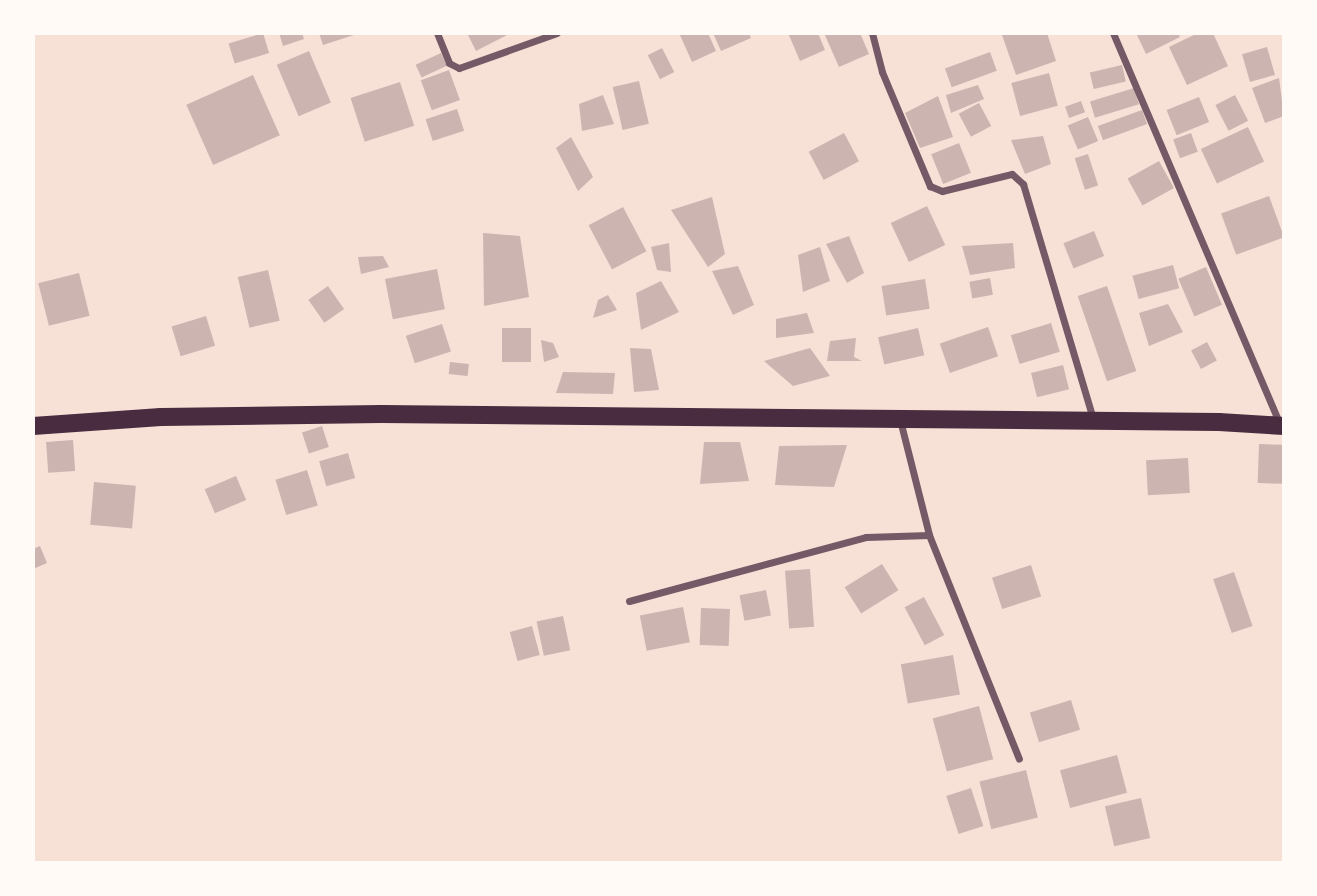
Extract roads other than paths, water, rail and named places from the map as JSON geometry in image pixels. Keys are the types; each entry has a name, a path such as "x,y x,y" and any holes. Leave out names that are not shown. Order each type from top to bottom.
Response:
{"main road":[{"path":"33,426 161,417 381,414 1093,421 1282,426"}],"street":[{"path":"437,33 449,63 459,68 557,33"},
{"path":"872,33 882,72 930,186 942,191 1013,174 1023,184 1093,421"},
{"path":"1113,33 1282,426"},
{"path":"900,420 929,535 1019,759"},
{"path":"629,601 866,537 929,535"}]}
